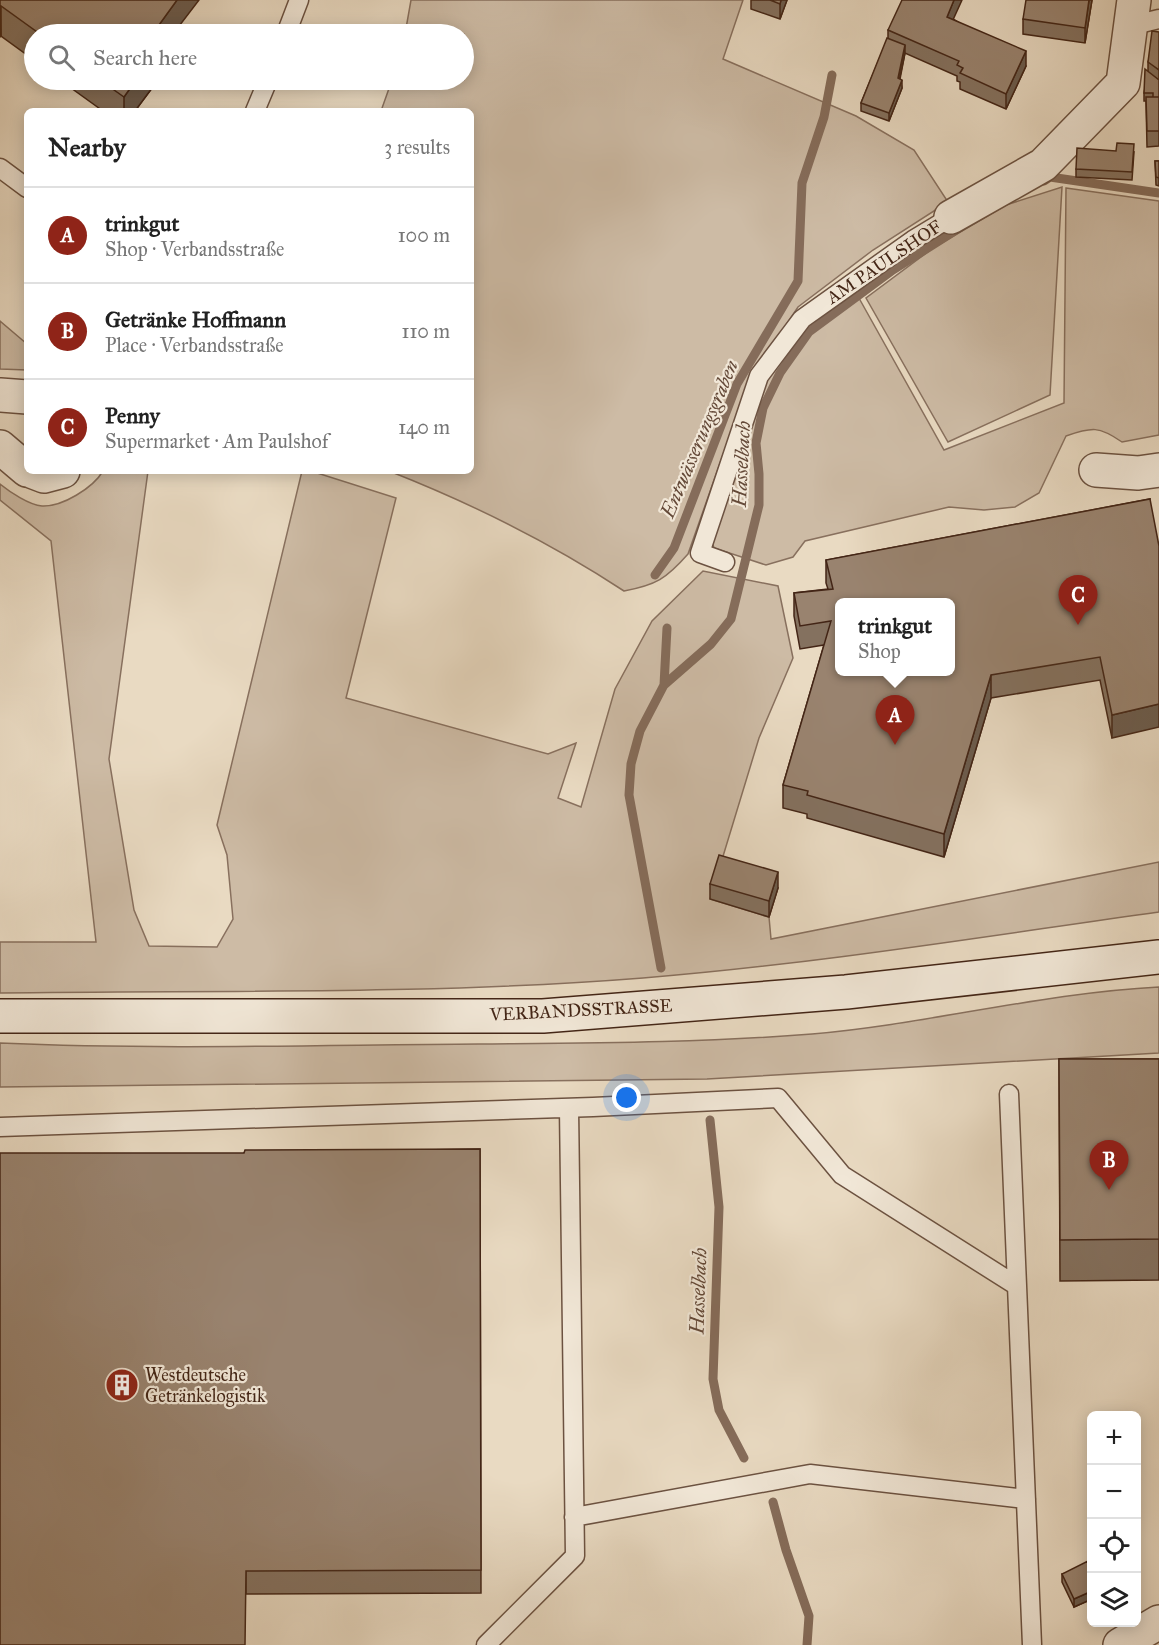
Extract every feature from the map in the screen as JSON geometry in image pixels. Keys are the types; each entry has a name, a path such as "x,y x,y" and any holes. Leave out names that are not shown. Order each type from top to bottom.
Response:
{"main road":[{"name":"AM PAULSHOF","path":"951,217 1043,165 1123,83 1141,15"},
{"path":"0,395 24,397"},
{"path":"0,447 24,466"},
{"path":"1096,470 1138,473 1159,470"},
{"name":"VERBANDSSTRASSE","path":"0,1016 543,1016 846,992 1159,957"},
{"path":"1120,1645 1159,1622"}],"lane":[{"path":"290,24 299,0"},
{"path":"256,108 263,90"},
{"path":"0,168 24,186"},
{"name":"AM PAULSHOF","path":"725,562 700,553 759,376 802,319 913,240 951,217"},
{"path":"1009,1094 1032,1645"},
{"path":"0,1127 569,1108 778,1098 842,1175 1017,1286"},
{"path":"486,1645 575,1556 569,1108"},
{"path":"574,1517 810,1474 1026,1499"}],"shaded area":[{"path":"411,0 743,0 723,59 856,116 914,150 948,202 873,250 798,307 750,378 688,554 660,580 624,591 510,525 396,474 474,474 474,108 382,108 388,90 474,90 474,24 407,24"},
{"path":"1062,187 1050,395 948,442 866,298 933,248 1006,205"},
{"path":"1066,188 1159,201 1159,435 1122,442 1107,433 1095,430 1066,436 1039,493 1015,507 984,510 949,507 805,541 793,557 766,565 714,548 712,542 766,380 808,325 855,291 944,450 1064,403"},
{"path":"0,321 24,341 24,370 0,369"},
{"path":"100,474 148,474 109,759 134,910 149,946 217,947 233,919 227,855 217,825 301,474 320,474 396,498 346,698 548,754 576,743 558,798 581,807 615,689 652,621 703,571 778,586 793,658 759,738 710,899 769,917 771,939 1159,862 1159,912 837,957 643,978 482,987 322,991 0,993 0,942 96,942 51,541 0,500 0,484 31,503 42,506 67,500 85,490"},
{"path":"1159,987 1159,1053 707,1079 0,1087 0,1043 240,1046 604,1043 729,1039 855,1029 1072,995"}],"building":[{"path":"0,0 177,0 160,24 26,24 0,7"},
{"path":"902,0 954,0 947,17 1026,51 1006,94 960,73 963,68 957,65 959,61 888,30"},
{"path":"1026,0 1089,0 1085,28 1023,19"},
{"path":"1152,31 1159,32 1159,70 1148,62"},
{"path":"887,38 905,45 898,78 902,80 889,113 861,103"},
{"path":"1145,69 1159,80 1159,97 1153,97 1153,93 1144,93"},
{"path":"114,90 129,90 124,97"},
{"path":"1146,97 1159,97 1159,131 1147,131"},
{"path":"1117,143 1134,144 1132,172 1076,169 1077,148 1116,151"},
{"path":"1155,161 1159,161 1159,178 1156,177"},
{"path":"1150,499 1159,546 1159,704 1112,715 1100,657 991,675 944,834 807,795 808,791 783,785 831,621 800,626 794,593 833,589 826,560"},
{"path":"719,855 778,872 769,901 710,884"},
{"path":"1059,1059 1159,1059 1159,1239 1060,1240"},
{"path":"480,1149 481,1570 246,1571 245,1645 0,1645 0,1153 244,1153 245,1150"},
{"path":"1087,1562 1087,1593 1074,1599 1062,1574"}],"waterway":[{"name":"Entwässerungsgraben","path":"655,575 674,548 737,384 798,281 802,183 824,117 832,75"},
{"name":"Hasselbach","path":"1044,181 1050,177 1159,193"},
{"name":"Hasselbach","path":"661,968 629,795 631,764 640,731 664,685 711,644 731,619 759,505 756,443 763,408 780,373 809,332 893,270 961,227"},
{"path":"664,685 667,628"},
{"name":"Hasselbach","path":"710,1120 719,1207 713,1379 719,1410 744,1458"},
{"name":"Hasselbach","path":"773,1502 786,1550 809,1616 807,1645"}],"place":[{"name":"Penny","path":"1078,625"},
{"name":"trinkgut","path":"895,745"},
{"name":"Getränke Hoffmann","path":"1109,1190"},
{"name":"Westdeutsche Getränkelogistik","path":"122,1385"}]}
